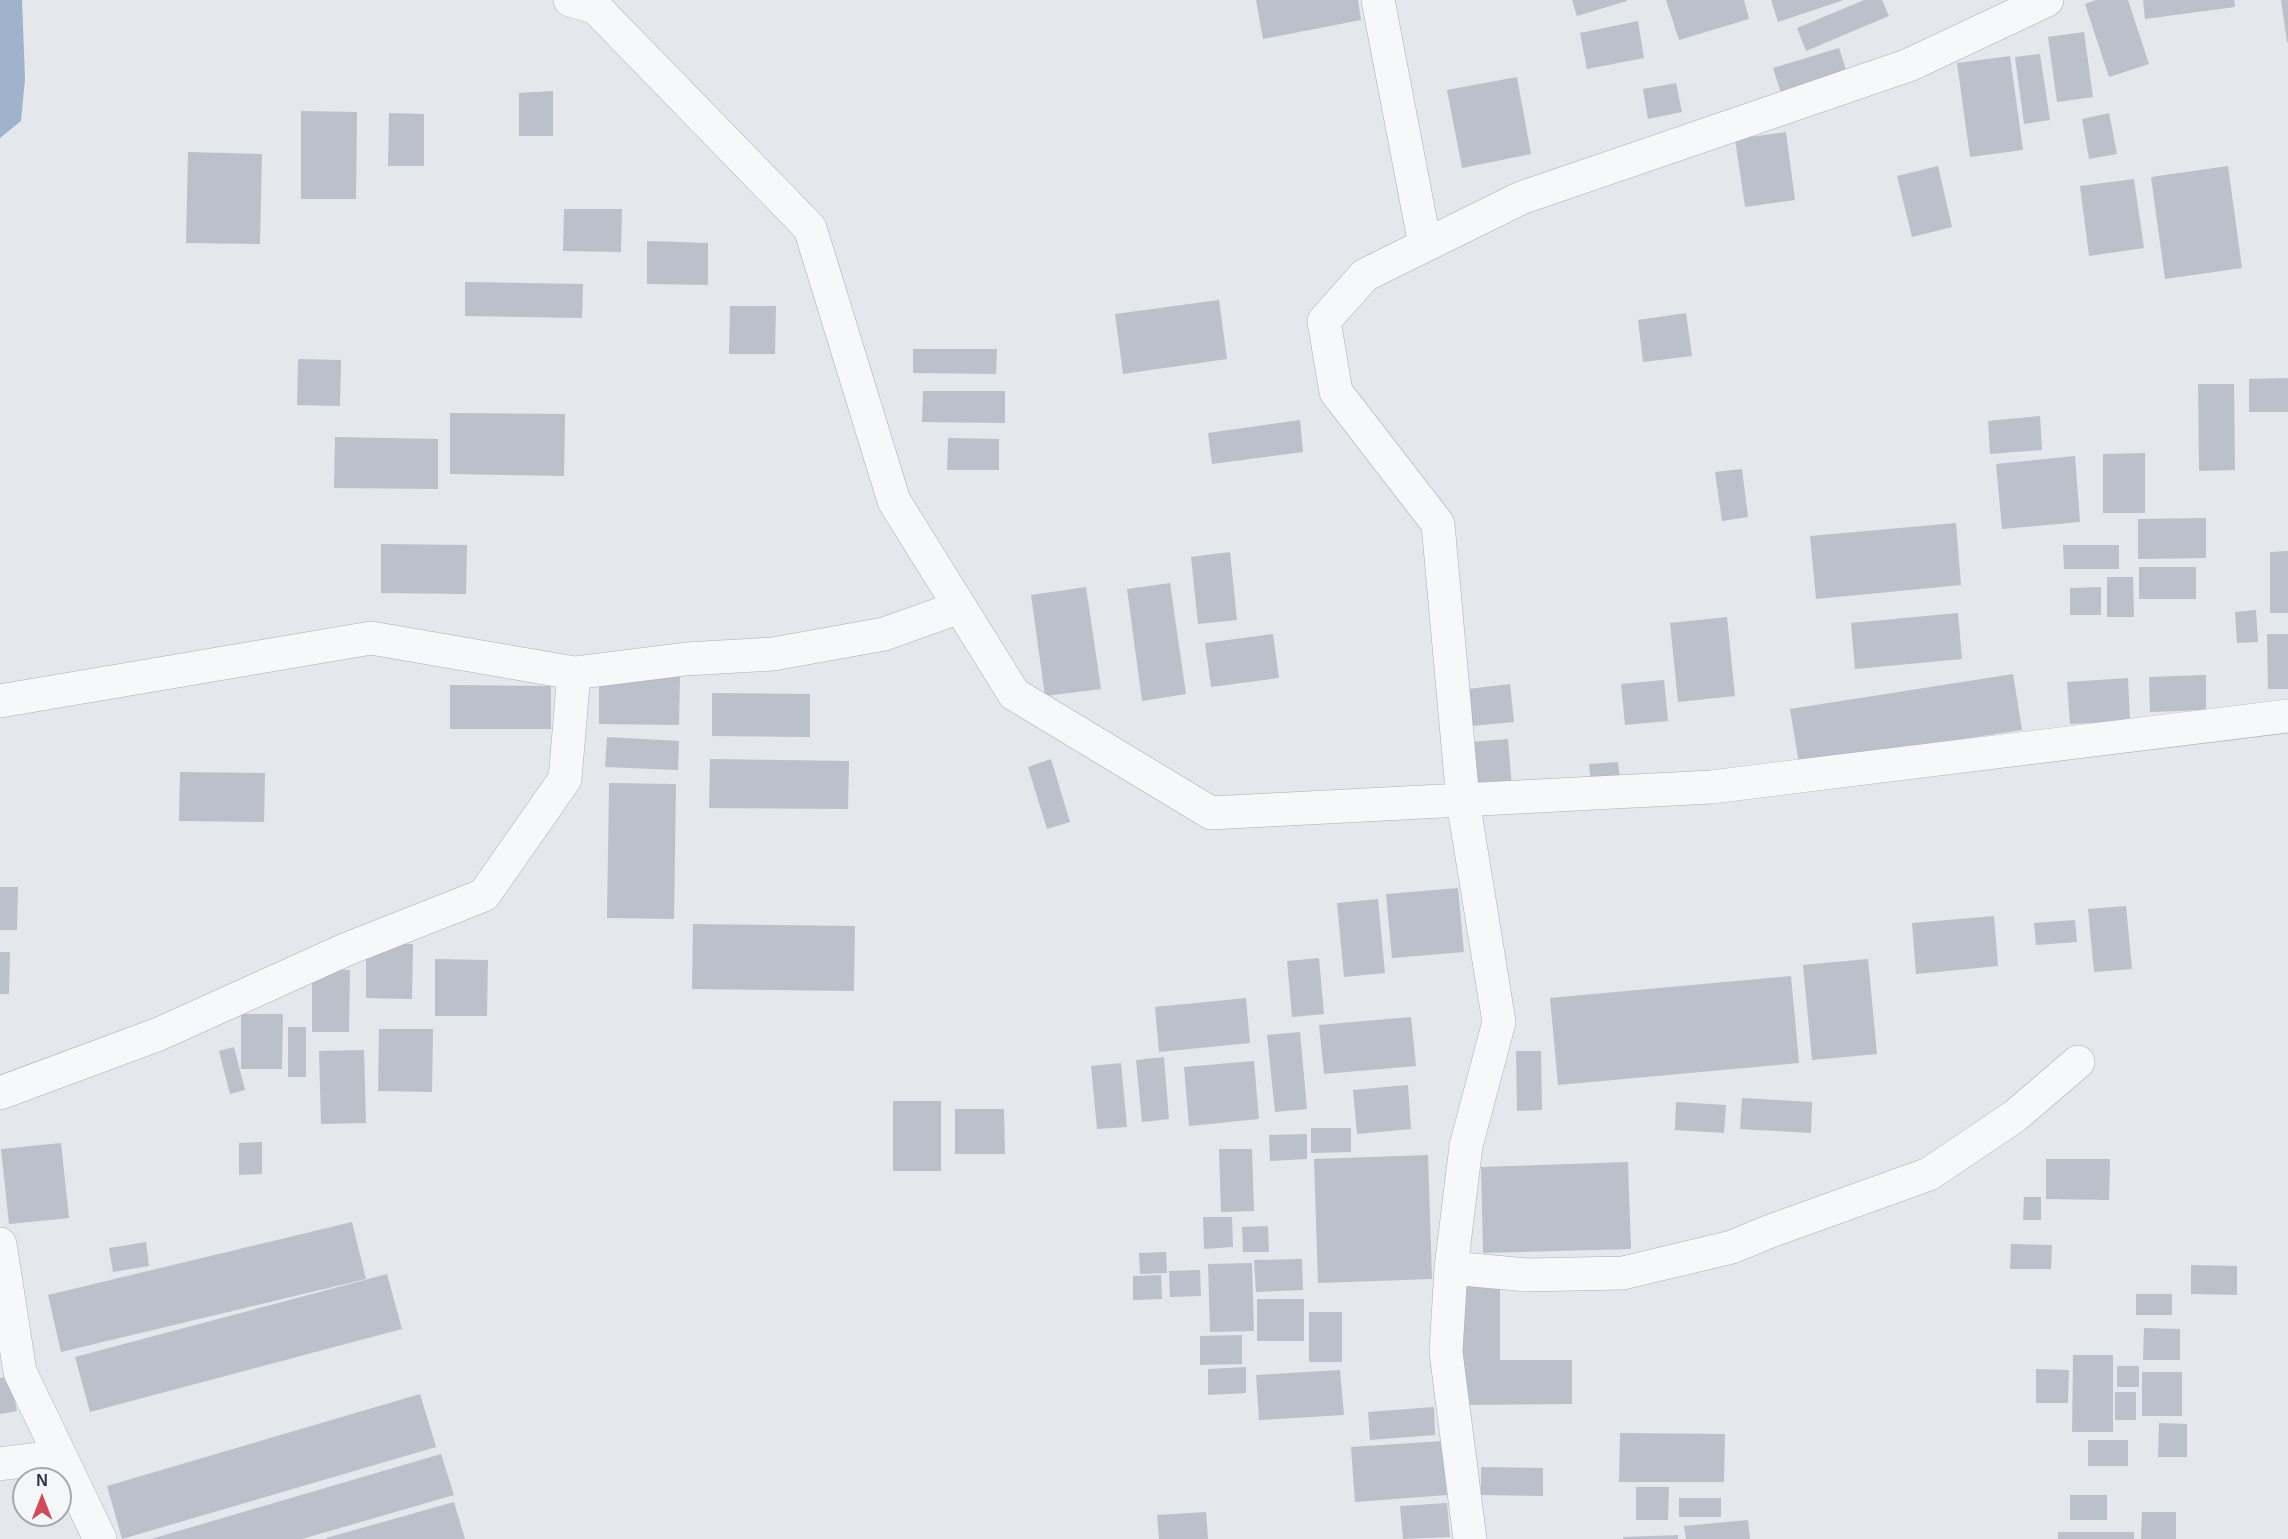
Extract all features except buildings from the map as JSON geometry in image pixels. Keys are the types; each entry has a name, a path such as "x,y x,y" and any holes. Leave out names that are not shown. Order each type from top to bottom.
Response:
{"street":[{"path":"570,0 595,7 810,228 894,501 1014,694 1211,813 1711,787 2288,716"},
{"path":"1378,0 1425,245"},
{"path":"1470,1539 1446,1352 1451,1268 1466,1146 1498,1022 1463,801 1451,639 1438,524 1336,392 1324,321 1365,275 1521,198 1909,65 2047,0"},
{"path":"0,701 371,638 574,673 686,659 773,654 884,634 960,607"},
{"path":"0,1093 159,1034 346,950 484,895 565,779 574,673"},
{"path":"1451,1268 1527,1275 1623,1273 1732,1247 1929,1174 2015,1116 2078,1062"},
{"path":"0,1244 20,1372 100,1539"},
{"path":"0,1464 60,1456"}],"water":[{"path":"0,0 22,0 25,79 21,121 0,138"}]}
